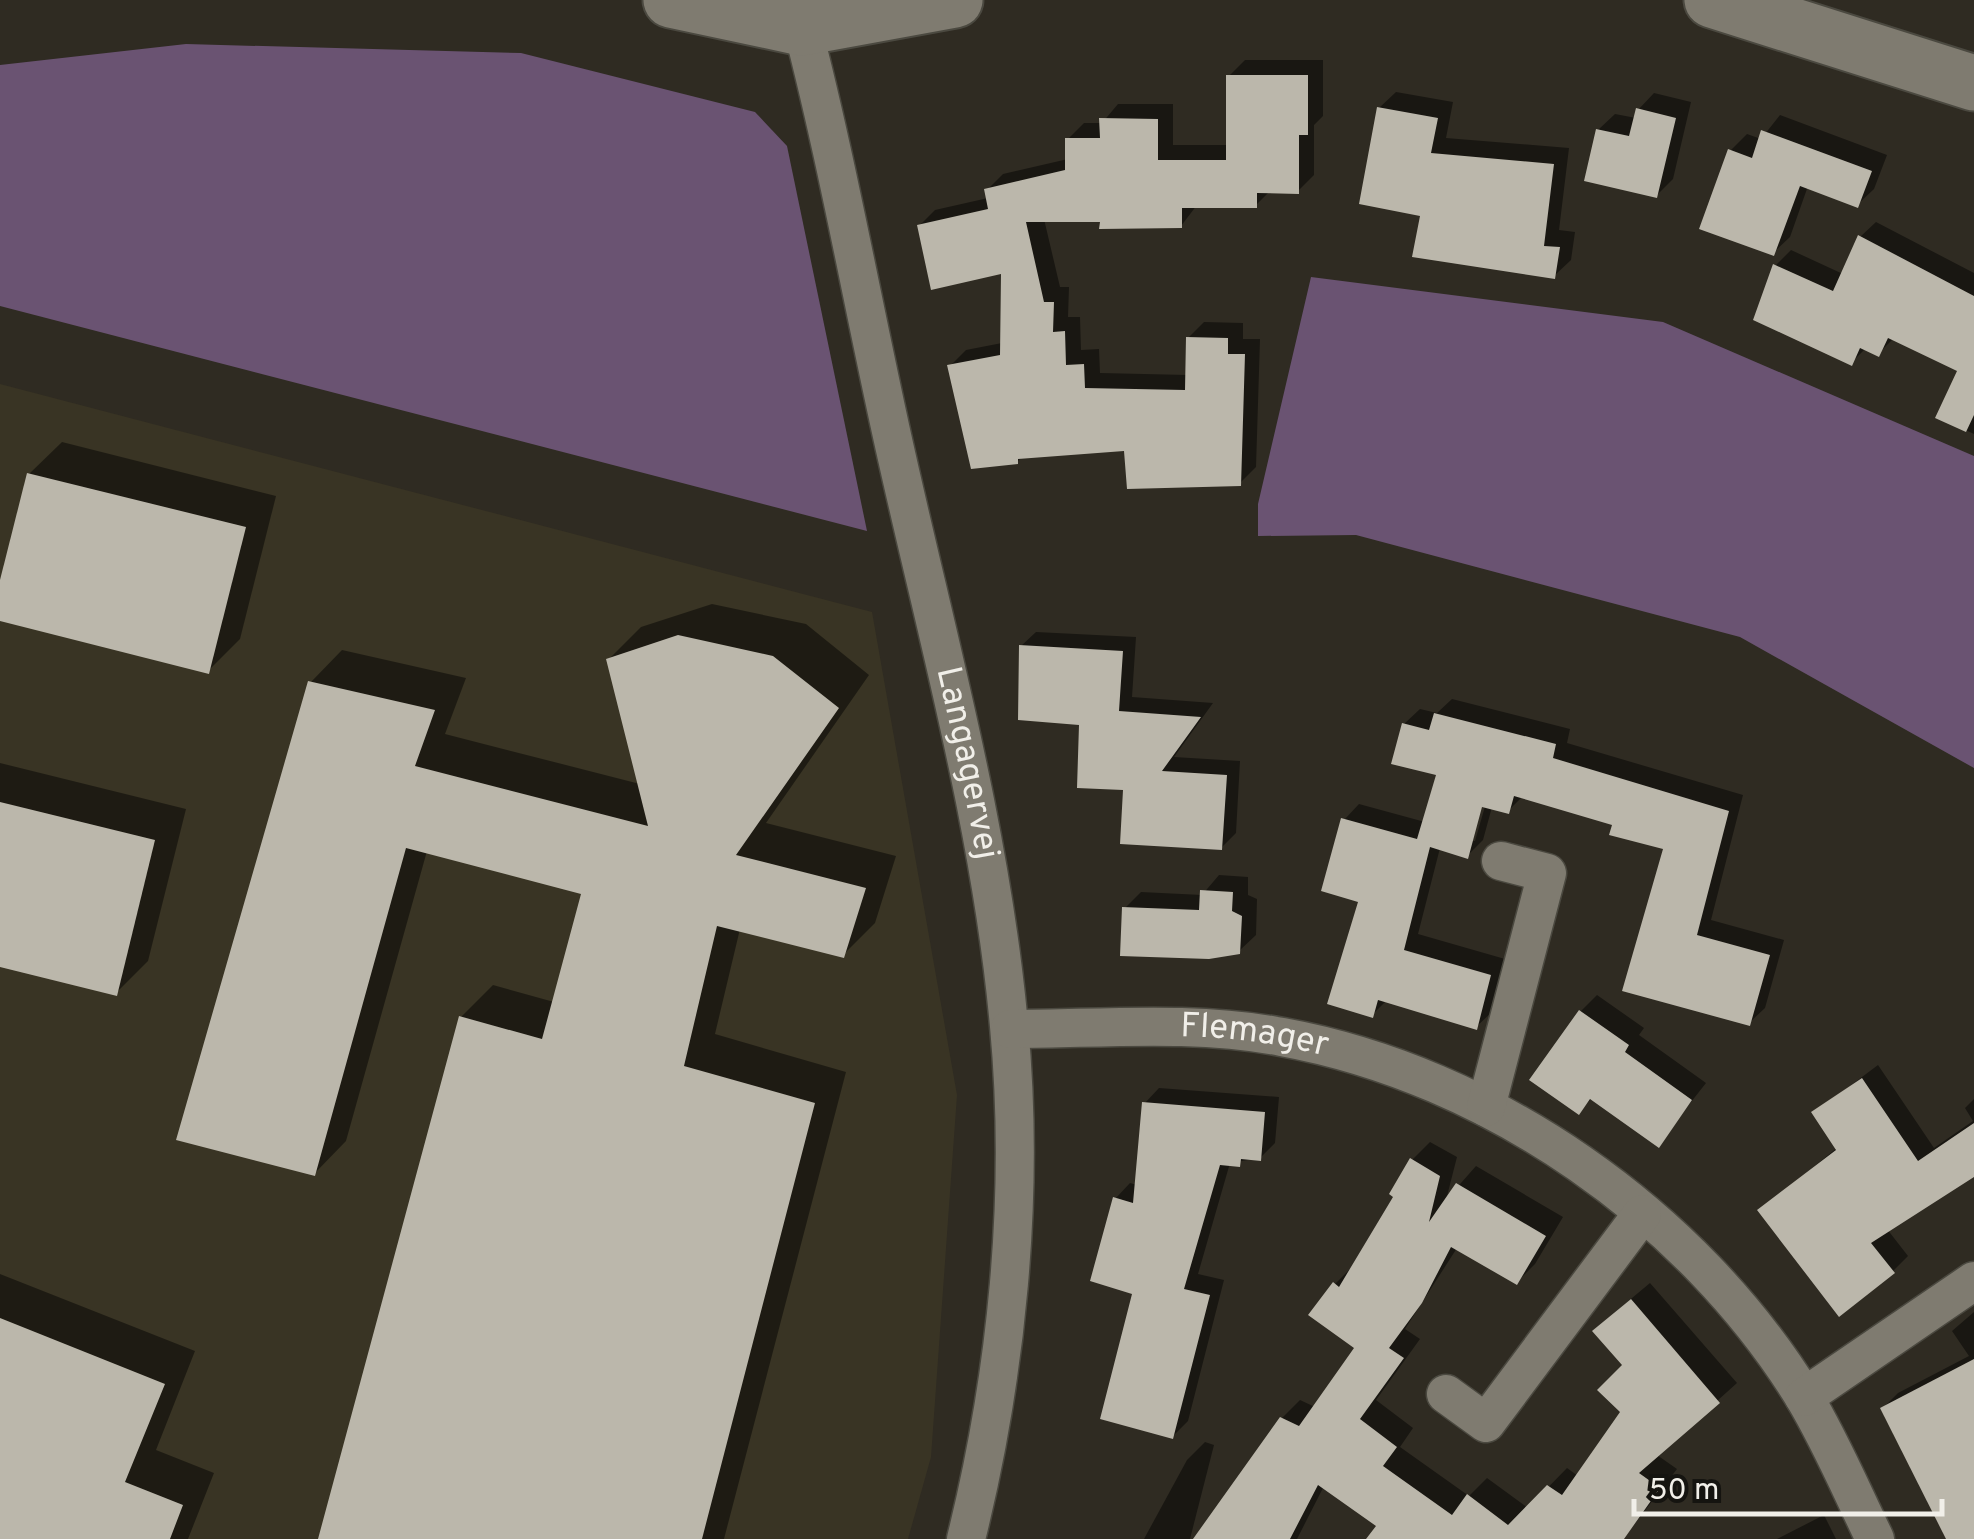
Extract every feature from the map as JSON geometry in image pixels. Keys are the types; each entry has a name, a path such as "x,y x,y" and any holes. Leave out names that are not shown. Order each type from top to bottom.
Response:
{"street":[{"path":"671,0 798,14 955,0"},
{"path":"1712,0 1804,26 1950,77 1974,106"},
{"name":"Langagervej","path":"798,14 939,641 997,927 1010,1029 1010,1270 997,1376 966,1539"},
{"path":"1486,1107 1547,873 1501,861"},
{"name":"Flemager","path":"1010,1029 1178,1028 1282,1037 1393,1068 1486,1107 1564,1152 1693,1259 1749,1321 1804,1397 1876,1539"},
{"path":"1446,1394 1486,1424 1642,1214"},
{"path":"1804,1397 1974,1282"}],"shaded area":[{"path":"186,44 521,53 755,112 787,146 867,531 0,306 0,65"},
{"path":"1311,277 1663,322 1974,456 1974,768 1740,637 1356,535 1258,536 1258,504"},
{"path":"0,384 872,612 957,1095 931,1457 908,1539 0,1539"}],"building":[{"path":"1226,75 1308,75 1308,135 1299,135 1299,194 1257,193 1257,208 1182,208 1182,228 1099,229 1100,222 1026,222 1044,302 1054,302 1053,332 1065,331 1066,365 1084,364 1085,388 1185,390 1186,337 1228,338 1228,354 1245,354 1241,486 1127,489 1124,451 1018,459 1018,464 971,469 947,365 1000,355 1001,274 931,290 917,225 988,209 984,189 1065,170 1065,138 1100,138 1099,118 1158,119 1158,160 1226,160"},
{"path":"1377,107 1438,118 1431,153 1554,164 1544,246 1560,247 1555,279 1412,257 1420,216 1359,204"},
{"path":"1636,108 1676,118 1657,198 1584,181 1596,129 1629,136"},
{"path":"1761,130 1872,171 1858,208 1800,186 1774,256 1699,229 1728,149 1752,158"},
{"path":"1858,235 1974,296 1974,415 1966,432 1935,418 1957,371 1888,338 1879,357 1860,348 1852,366 1753,320 1773,264 1833,291"},
{"path":"27,473 246,527 209,674 0,621 0,580"},
{"path":"678,635 773,656 839,708 736,855 866,888 844,958 717,926 684,1066 815,1103 702,1539 318,1539 459,1016 542,1039 581,894 406,848 315,1176 176,1140 308,681 435,710 415,766 648,826 606,659"},
{"path":"1019,645 1123,651 1119,711 1201,717 1162,771 1227,775 1222,850 1120,844 1123,790 1077,788 1079,725 1018,720"},
{"path":"1434,713 1556,744 1553,758 1729,811 1697,935 1770,955 1750,1026 1622,991 1663,849 1609,835 1612,825 1514,796 1509,814 1482,807 1468,859 1430,847 1404,950 1491,975 1477,1030 1378,1000 1373,1018 1327,1004 1358,902 1321,891 1341,818 1417,839 1436,775 1391,764 1402,723 1429,730"},
{"path":"0,802 155,840 117,996 0,967"},
{"path":"1200,890 1233,892 1232,911 1242,916 1240,954 1209,959 1120,956 1122,907 1199,910"},
{"path":"1579,1010 1629,1045 1625,1052 1692,1100 1659,1148 1590,1099 1579,1115 1529,1080"},
{"path":"1862,1078 1918,1161 1974,1123 1974,1177 1871,1243 1895,1273 1839,1317 1757,1210 1836,1150 1811,1112"},
{"path":"1142,1102 1265,1112 1261,1161 1241,1159 1240,1167 1220,1165 1184,1289 1210,1295 1173,1439 1100,1419 1132,1294 1090,1281 1113,1197 1133,1203"},
{"path":"1410,1158 1440,1176 1429,1222 1456,1183 1546,1236 1517,1285 1451,1247 1422,1303 1389,1348 1404,1358 1360,1419 1397,1447 1383,1466 1452,1515 1467,1494 1508,1525 1547,1485 1562,1495 1620,1412 1597,1390 1622,1365 1592,1331 1631,1299 1720,1403 1639,1473 1660,1488 1624,1539 1366,1539 1376,1526 1318,1485 1290,1539 1193,1539 1280,1417 1299,1426 1354,1348 1308,1315 1333,1282 1339,1287 1393,1197 1389,1194"},
{"path":"0,1318 165,1384 125,1482 183,1505 170,1539 0,1539"},
{"path":"1974,1359 1974,1539 1946,1539 1880,1408"}]}
